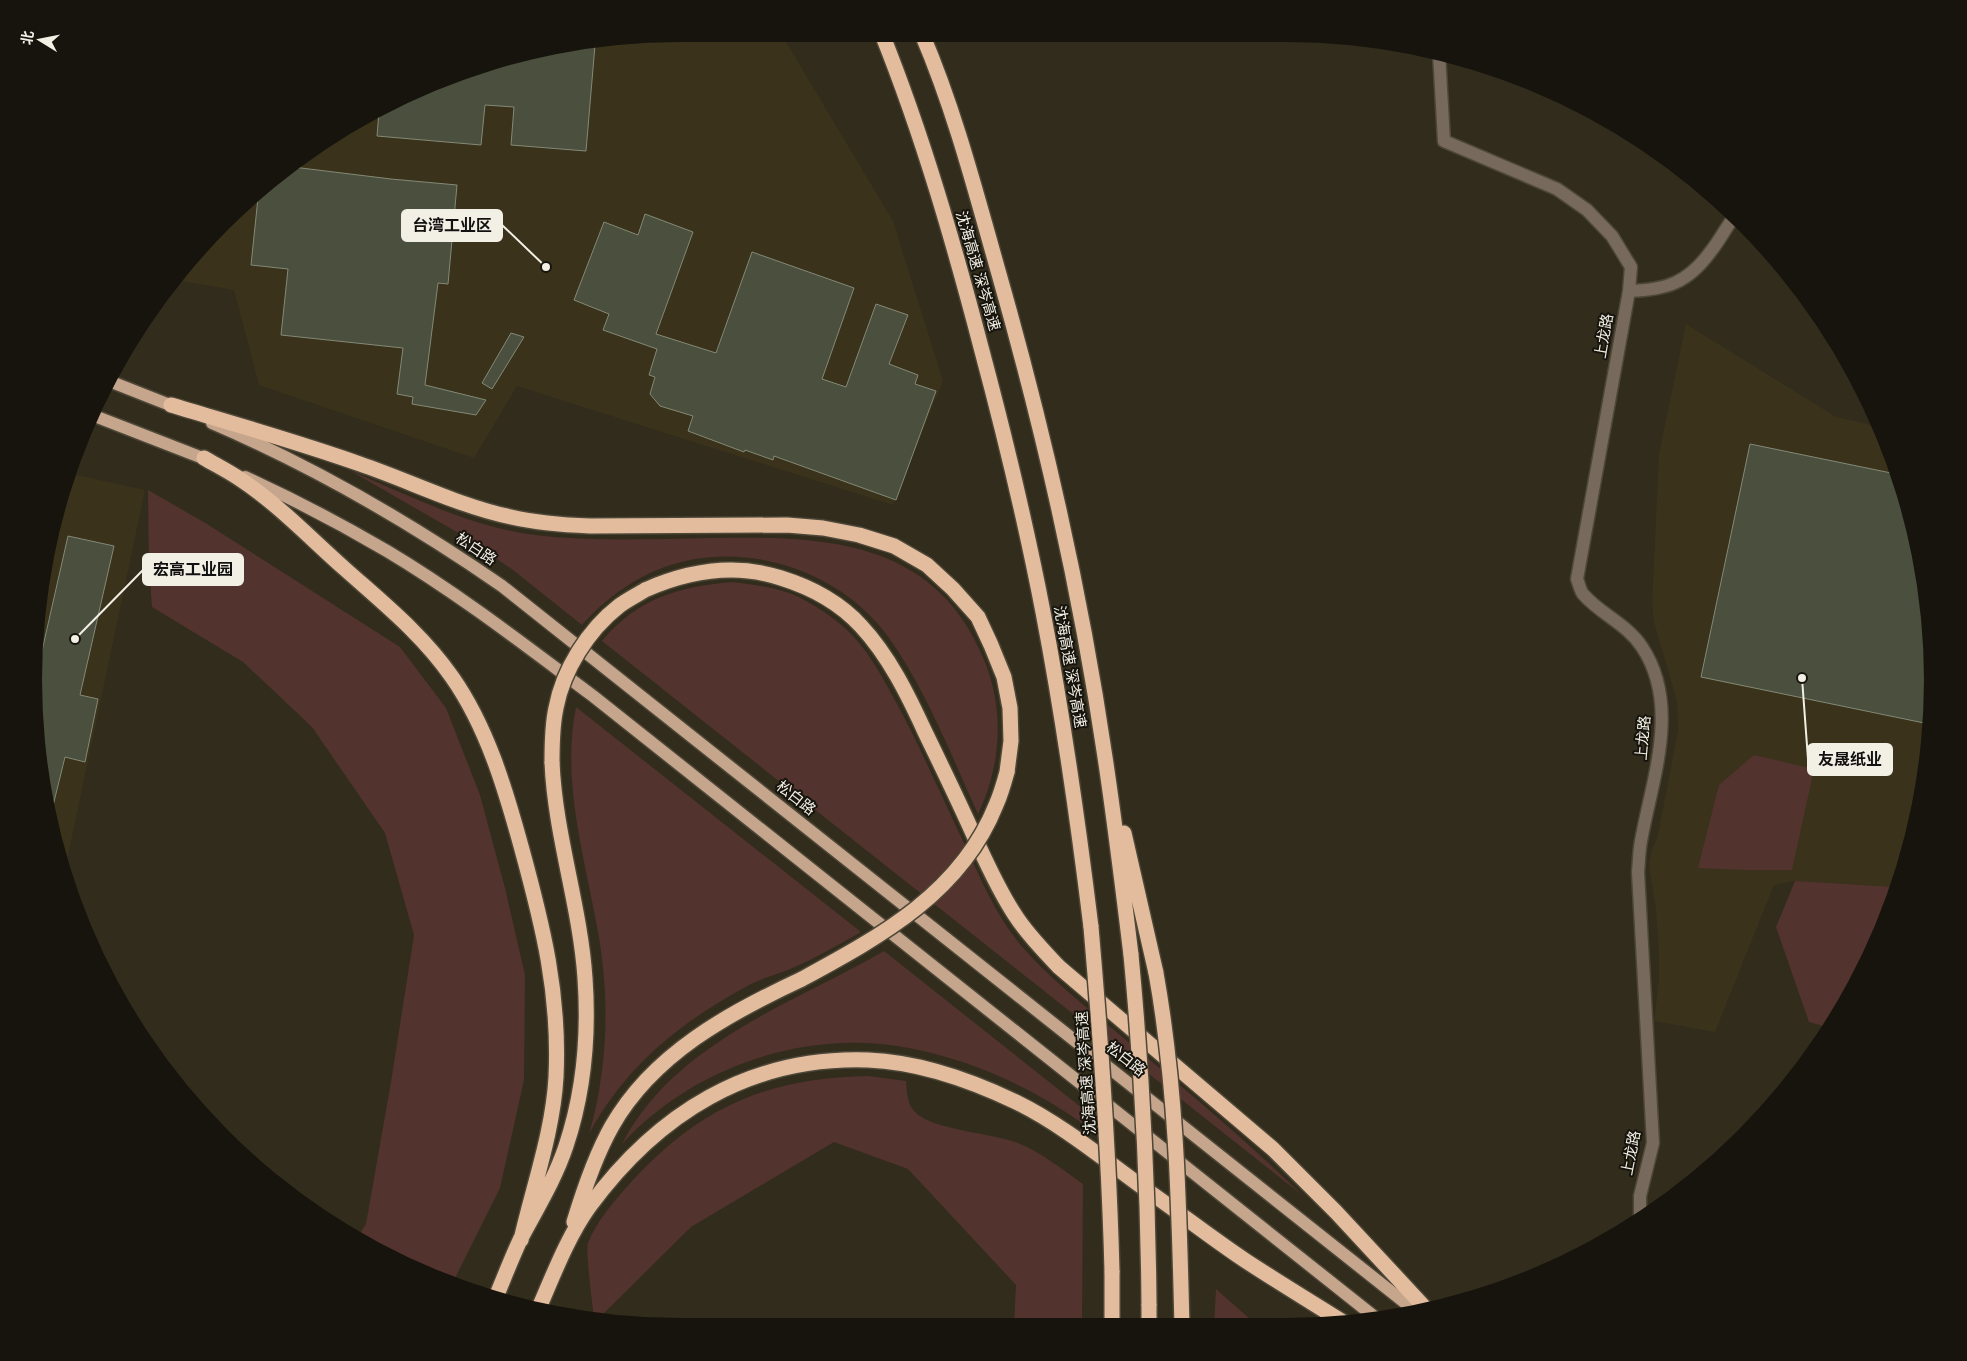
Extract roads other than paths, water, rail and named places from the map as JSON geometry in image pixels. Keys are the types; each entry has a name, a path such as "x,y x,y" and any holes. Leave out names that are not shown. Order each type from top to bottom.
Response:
{"highway":[{"name":"沈海高速 深岑高速","path":"885,42 918,133 970,302 1019,501 1043,611 1076,808 1091,927 1105,1082 1112,1318"},
{"name":"沈海高速 深岑高速","path":"925,42 976,193 1013,322 1070,564 1105,756 1131,955 1142,1073 1148,1203 1149,1318"},
{"path":"171,405 347,459 442,496 510,517 563,525 590,526 786,525 824,528 859,535 894,546 927,565 953,589 978,617 992,645 1004,678 1010,708 1011,740 1007,772 996,805 981,836 962,864 940,889 877,937 802,979 737,1011 682,1046 656,1070 634,1095 613,1125 594,1163 562,1256 541,1303"},
{"path":"204,458 240,479 273,505 387,605 425,642 470,706 492,755 514,820 547,946 554,988 557,1032 556,1080 550,1119 521,1240"},
{"path":"498,1292 565,1147 577,1107 584,1059 586,1023 585,978 580,936 559,824 552,762 552,732 556,706 563,683 588,638 602,621 619,606 666,580 695,572 732,569 769,574 803,585 834,603 860,624 878,646 898,677 999,888 1015,916 1035,942 1059,967 1274,1149 1336,1212 1421,1304"},
{"path":"1105,756 1136,881 1163,1014 1175,1129 1182,1318"},
{"path":"562,1256 588,1209 613,1177 645,1143 676,1117 705,1098 738,1083 775,1070 812,1063 869,1060 906,1064 946,1074 980,1086 1018,1103 1055,1125 1244,1259 1334,1316"}],"main road":[{"name":"松白路","path":"116,384 229,430 351,493 451,551 502,586 1265,1189 1410,1306"},
{"path":"99,418 204,458 324,515 388,552 460,599 593,696 1370,1313"}],"street":[{"name":"上龙路","path":"1439,61 1444,141 1557,189 1586,210 1612,236 1631,267 1629,291 1577,579 1582,592 1622,625 1642,647 1655,674 1662,713 1660,751 1641,842 1638,872 1653,1143 1640,1196 1640,1212"},
{"path":"1629,291 1653,291 1676,283 1696,270 1731,222"}],"place":[{"name":"台湾工业区","path":"546,267"},
{"name":"宏高工业园","path":"75,639"},
{"name":"友晟纸业","path":"1802,678"}]}
